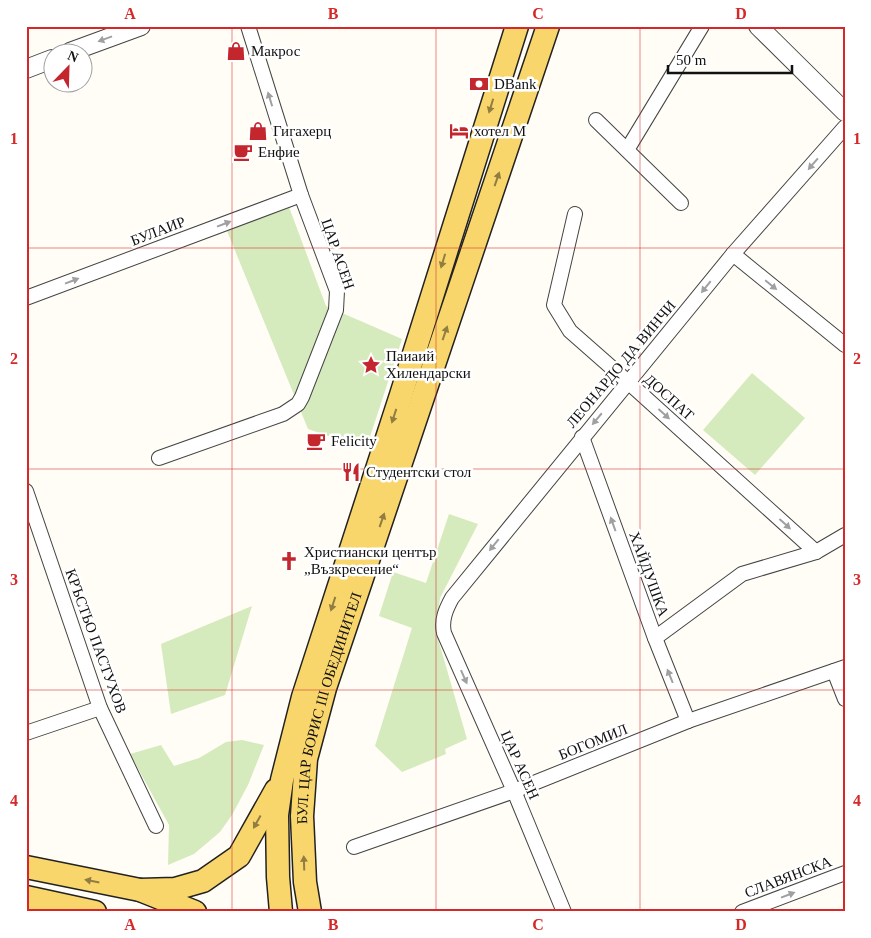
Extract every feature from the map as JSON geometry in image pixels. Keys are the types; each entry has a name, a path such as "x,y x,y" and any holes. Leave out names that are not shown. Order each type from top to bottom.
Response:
{"main road":[{"name":"БУЛ. ЦАР БОРИС III ОБЕДИНИТЕЛ","path":"281,912 278,877 277,815 282,780 303,697 401,395 517,26"},
{"name":"БУЛ. ЦАР БОРИС III ОБЕДИНИТЕЛ","path":"310,912 305,882 303,807 306,759 325,688 548,26"},
{"path":"140,890 175,889 203,881 239,856 282,780"},
{"path":"26,867 140,890 194,912"},
{"path":"26,897 95,912"}],"street":[{"path":"92,44 141,26"},
{"name":"ЦАР АСЕН","path":"159,458 283,414 298,404 336,310 337,291 301,195 248,26"},
{"path":"627,150 702,26"},
{"path":"758,26 845,112"},
{"path":"26,69 42,63"},
{"path":"596,120 681,203"},
{"name":"ЛЕОНАРДО ДА ВИНЧИ","path":"444,633 443,620 445,610 452,598 582,437 734,254 845,127"},
{"name":"БУЛАИР","path":"26,298 301,195"},
{"name":"ДОСПАТ","path":"575,214 554,305 570,332 816,552"},
{"path":"734,254 845,345"},
{"name":"ХАЙДУШКА","path":"582,437 655,638 688,722"},
{"name":"КРЪСТЬО ПАСТУХОВ","path":"26,491 29,508 100,708 156,826"},
{"path":"655,638 742,574 816,552 845,535"},
{"name":"ЦАР АСЕН","path":"444,633 514,791 564,912"},
{"path":"839,669 845,699"},
{"name":"БОГОМИЛ","path":"354,847 514,791 688,722 839,669"},
{"path":"26,733 100,708"},
{"name":"СЛАВЯНСКА","path":"742,912 845,873"}],"green space":[{"path":"289,207 326,306 402,339 366,449 308,429 227,231"},
{"path":"752,373 805,418 755,475 703,430"},
{"path":"449,514 478,524 440,598 436,632 467,739 445,749 446,754 402,772 375,746 412,628 379,616 393,572 426,583"},
{"path":"252,606 225,695 171,714 161,644"},
{"path":"242,740 264,745 248,785 232,815 220,832 194,854 168,865 169,825 130,754 161,745 174,766 199,758 226,742"}],"place":[{"name":"Макрос","path":"236,51"},
{"name":"DBank","path":"479,84"},
{"name":"Гигахерц","path":"258,131"},
{"name":"хотел М","path":"459,131"},
{"name":"Енфие","path":"243,152"},
{"name":"Паиаий Хилендарски","path":"371,365"},
{"name":"Felicity","path":"316,441"},
{"name":"Студентски стол","path":"351,472"},
{"name":"Христиански център „Възкресение“","path":"289,561"}]}
